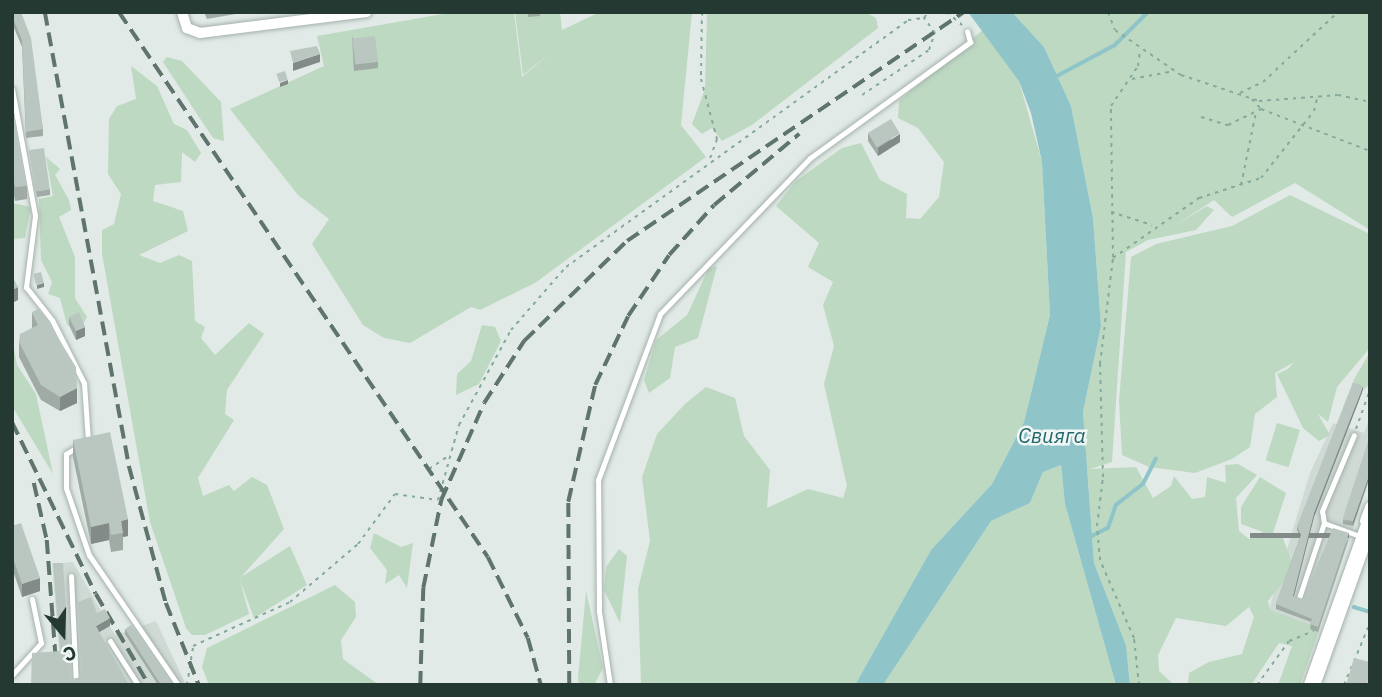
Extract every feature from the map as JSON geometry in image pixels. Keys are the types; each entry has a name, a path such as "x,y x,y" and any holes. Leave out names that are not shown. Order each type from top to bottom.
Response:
{"street":[{"path":"182,12 192,33 297,17 367,12"},
{"path":"1312,685 1366,522"}],"lane":[{"path":"610,685 599,611 598,480 660,314 810,158 970,42 967,31"},
{"path":"12,89 35,216 26,287 52,320 84,383 90,438 66,454 66,488 89,555 178,685"},
{"path":"1298,601 1324,523 1322,511 1354,435"},
{"path":"1324,523 1366,522"},
{"path":"71,576 76,685"},
{"path":"12,675 41,643 32,599"},
{"path":"110,641 138,685"}],"path":[{"path":"702,12 701,79 717,139 709,160"},
{"path":"187,685 192,646 290,601 358,544 395,494 438,500 449,455 511,331 538,295 639,209 709,160 809,97 908,20 924,18 928,12"},
{"path":"947,12 967,31"},
{"path":"1108,12 1115,30 1174,71 1252,99 1318,95 1370,103"},
{"path":"1239,94 1263,82 1338,12"},
{"path":"862,95 929,50 935,33 924,18"},
{"path":"1139,685 1133,638 1100,560 1103,477 1100,364 1113,258 1111,106 1131,79 1140,48"},
{"path":"1131,79 1174,71"},
{"path":"1113,258 1154,225 1199,198 1240,187 1268,171 1318,95"},
{"path":"1252,99 1261,109 1297,127 1370,151"},
{"path":"1201,117 1217,126 1261,109"},
{"path":"1240,187 1257,111"},
{"path":"1111,211 1154,225"},
{"path":"1354,435 1370,390"},
{"path":"429,469 449,455"},
{"path":"1344,685 1368,635 1370,623"},
{"path":"1257,685 1289,641 1332,624"},
{"path":"1347,675 1359,677"}],"shaded area":[{"path":"1370,417 1370,479 1318,633 1268,612 1310,473 1333,423 1364,433"},
{"path":"73,562 115,635 156,621 186,685 62,685 52,564"}],"green space":[{"path":"514,12 522,77 553,51 523,75 515,12 560,12 562,30 600,12 692,12 681,125 706,157 535,283 480,310 471,307 410,343 384,338 363,325 312,244 329,219 298,195 230,109 324,66 317,36 443,14"},
{"path":"707,12 865,12 876,18 878,28 752,125 722,141 712,128 702,134 692,124 705,89"},
{"path":"1012,12 1370,12 1370,230 1295,183 1232,217 1214,200 1174,226 1207,206 1214,210 1196,230 1148,240 1126,252 1112,462 1090,469 1136,467 1153,498 1171,486 1174,476 1192,499 1205,497 1207,477 1226,483 1225,465 1238,464 1257,475 1236,498 1239,531 1249,539 1263,532 1241,524 1241,507 1260,477 1286,493 1273,533 1283,538 1294,569 1268,601 1270,610 1320,628 1300,685 1278,685 1292,646 1279,643 1251,685 1188,684 1189,673 1209,662 1242,654 1254,617 1249,607 1226,626 1176,618 1158,655 1159,671 1174,685 1130,685 1126,645 1094,563 1083,412 1101,326 1093,218 1071,106 1044,47"},
{"path":"985,28 1019,81 1042,162 1050,315 1024,422 992,484 931,550 855,685 641,685 638,589 650,541 642,477 657,434 685,404 706,387 735,398 744,436 770,470 767,508 808,489 843,498 847,486 824,384 834,346 823,305 833,282 808,267 819,243 776,206 796,181 842,148 861,143 880,180 907,194 906,218 920,219 939,197 944,162 918,128 898,118 899,101"},
{"path":"167,57 182,61 221,102 224,141 213,138 163,62"},
{"path":"131,66 157,86 174,124 187,130 201,153 195,162 182,152 181,182 155,185 153,201 183,211 188,231 139,255 160,263 179,255 192,261 195,321 205,327 201,338 215,355 249,323 264,334 227,390 225,414 234,420 198,478 203,496 229,485 234,491 252,477 267,485 284,529 241,577 290,546 307,585 254,618 240,580 249,614 205,635 192,635 186,628 150,522 102,254 102,230 114,224 121,194 108,174 109,119 117,106 136,99"},
{"path":"46,157 60,169 55,175 69,200 71,210 59,217 75,257 75,298 87,317 80,330 67,325 60,298 48,294 52,282 41,260 39,199 53,196"},
{"path":"1290,195 1370,234 1369,349 1337,387 1328,422 1318,414 1330,435 1319,441 1303,428 1277,374 1288,369 1294,362 1275,373 1277,397 1255,414 1250,447 1232,459 1195,473 1149,467 1122,455 1119,401 1131,257 1156,244 1232,226"},
{"path":"12,203 31,207 25,238 12,239"},
{"path":"717,266 698,338 675,347 670,378 649,393 644,380 656,340 687,315 709,268"},
{"path":"482,325 495,327 501,341 479,384 456,395 457,374 471,361"},
{"path":"12,338 17,365 36,394 53,474 12,406"},
{"path":"1370,352 1370,384 1363,390 1353,381"},
{"path":"1277,423 1300,430 1289,467 1266,460"},
{"path":"1061,465 1065,504 1116,685 883,685 991,521 1030,503 1043,472"},
{"path":"374,533 401,547 413,543 407,588 399,575 385,584 387,570 370,548"},
{"path":"619,549 627,556 620,623 604,590 606,567"},
{"path":"335,585 355,602 356,617 341,640 343,659 379,685 209,685 202,667 207,648"},
{"path":"586,591 603,668 594,685 579,685 578,678"}],"water":[{"name":"Свияга","path":"968,12 1012,12 1044,47 1071,106 1093,218 1101,326 1083,412 1094,563 1126,645 1130,685 1116,685 1065,504 1061,465 1043,472 1030,503 991,521 883,685 855,685 931,550 992,484 1024,422 1050,315 1042,162 1031,113 1019,81"}],"building":[{"path":"12,12 21,12 31,38 43,129 26,132 22,40"},
{"path":"375,36 378,62 355,65 352,39"},
{"path":"317,46 320,54 293,63 290,51"},
{"path":"285,71 288,80 279,82 276,74"},
{"path":"14,114 27,186 15,187 12,170"},
{"path":"891,119 900,134 877,147 868,133"},
{"path":"44,148 50,190 35,192 29,150"},
{"path":"41,272 44,283 36,285 33,274"},
{"path":"12,275 18,287 12,290"},
{"path":"40,308 76,367 77,388 60,397 41,385 19,342 20,334 38,325 32,312"},
{"path":"79,312 85,327 76,331 69,317"},
{"path":"1353,382 1363,386 1314,513 1293,596 1303,599 1333,528 1349,533 1318,627 1310,624 1312,619 1276,604 1301,535 1297,526"},
{"path":"110,432 128,519 121,521 123,533 111,535 109,523 91,527 73,440"},
{"path":"1370,436 1370,472 1353,521 1343,520 1345,511"},
{"path":"21,523 40,578 22,584 12,555 12,526"},
{"path":"53,563 63,563 71,679 81,677 78,602 91,597 97,613 105,609 110,618 96,626 129,685 31,685 32,653 60,651"},
{"path":"133,624 173,685 161,685 125,629"},
{"path":"1354,658 1370,662 1370,681 1368,680 1367,685 1346,685"}],"waterway":[{"path":"1057,76 1115,45 1148,12"},
{"path":"1088,538 1108,528 1116,505 1143,484 1156,459"},
{"path":"1354,607 1370,612"}],"railway":[{"path":"45,12 129,466 166,603 199,685"},
{"path":"119,12 488,557 528,638 541,685"},
{"path":"420,685 423,588 441,500 484,403 524,341 627,241 964,12"},
{"path":"569,685 568,502 595,385 628,316 669,255 714,205 799,134"},
{"path":"12,422 96,594 149,685"},
{"path":"34,483 47,540 58,685"}]}
